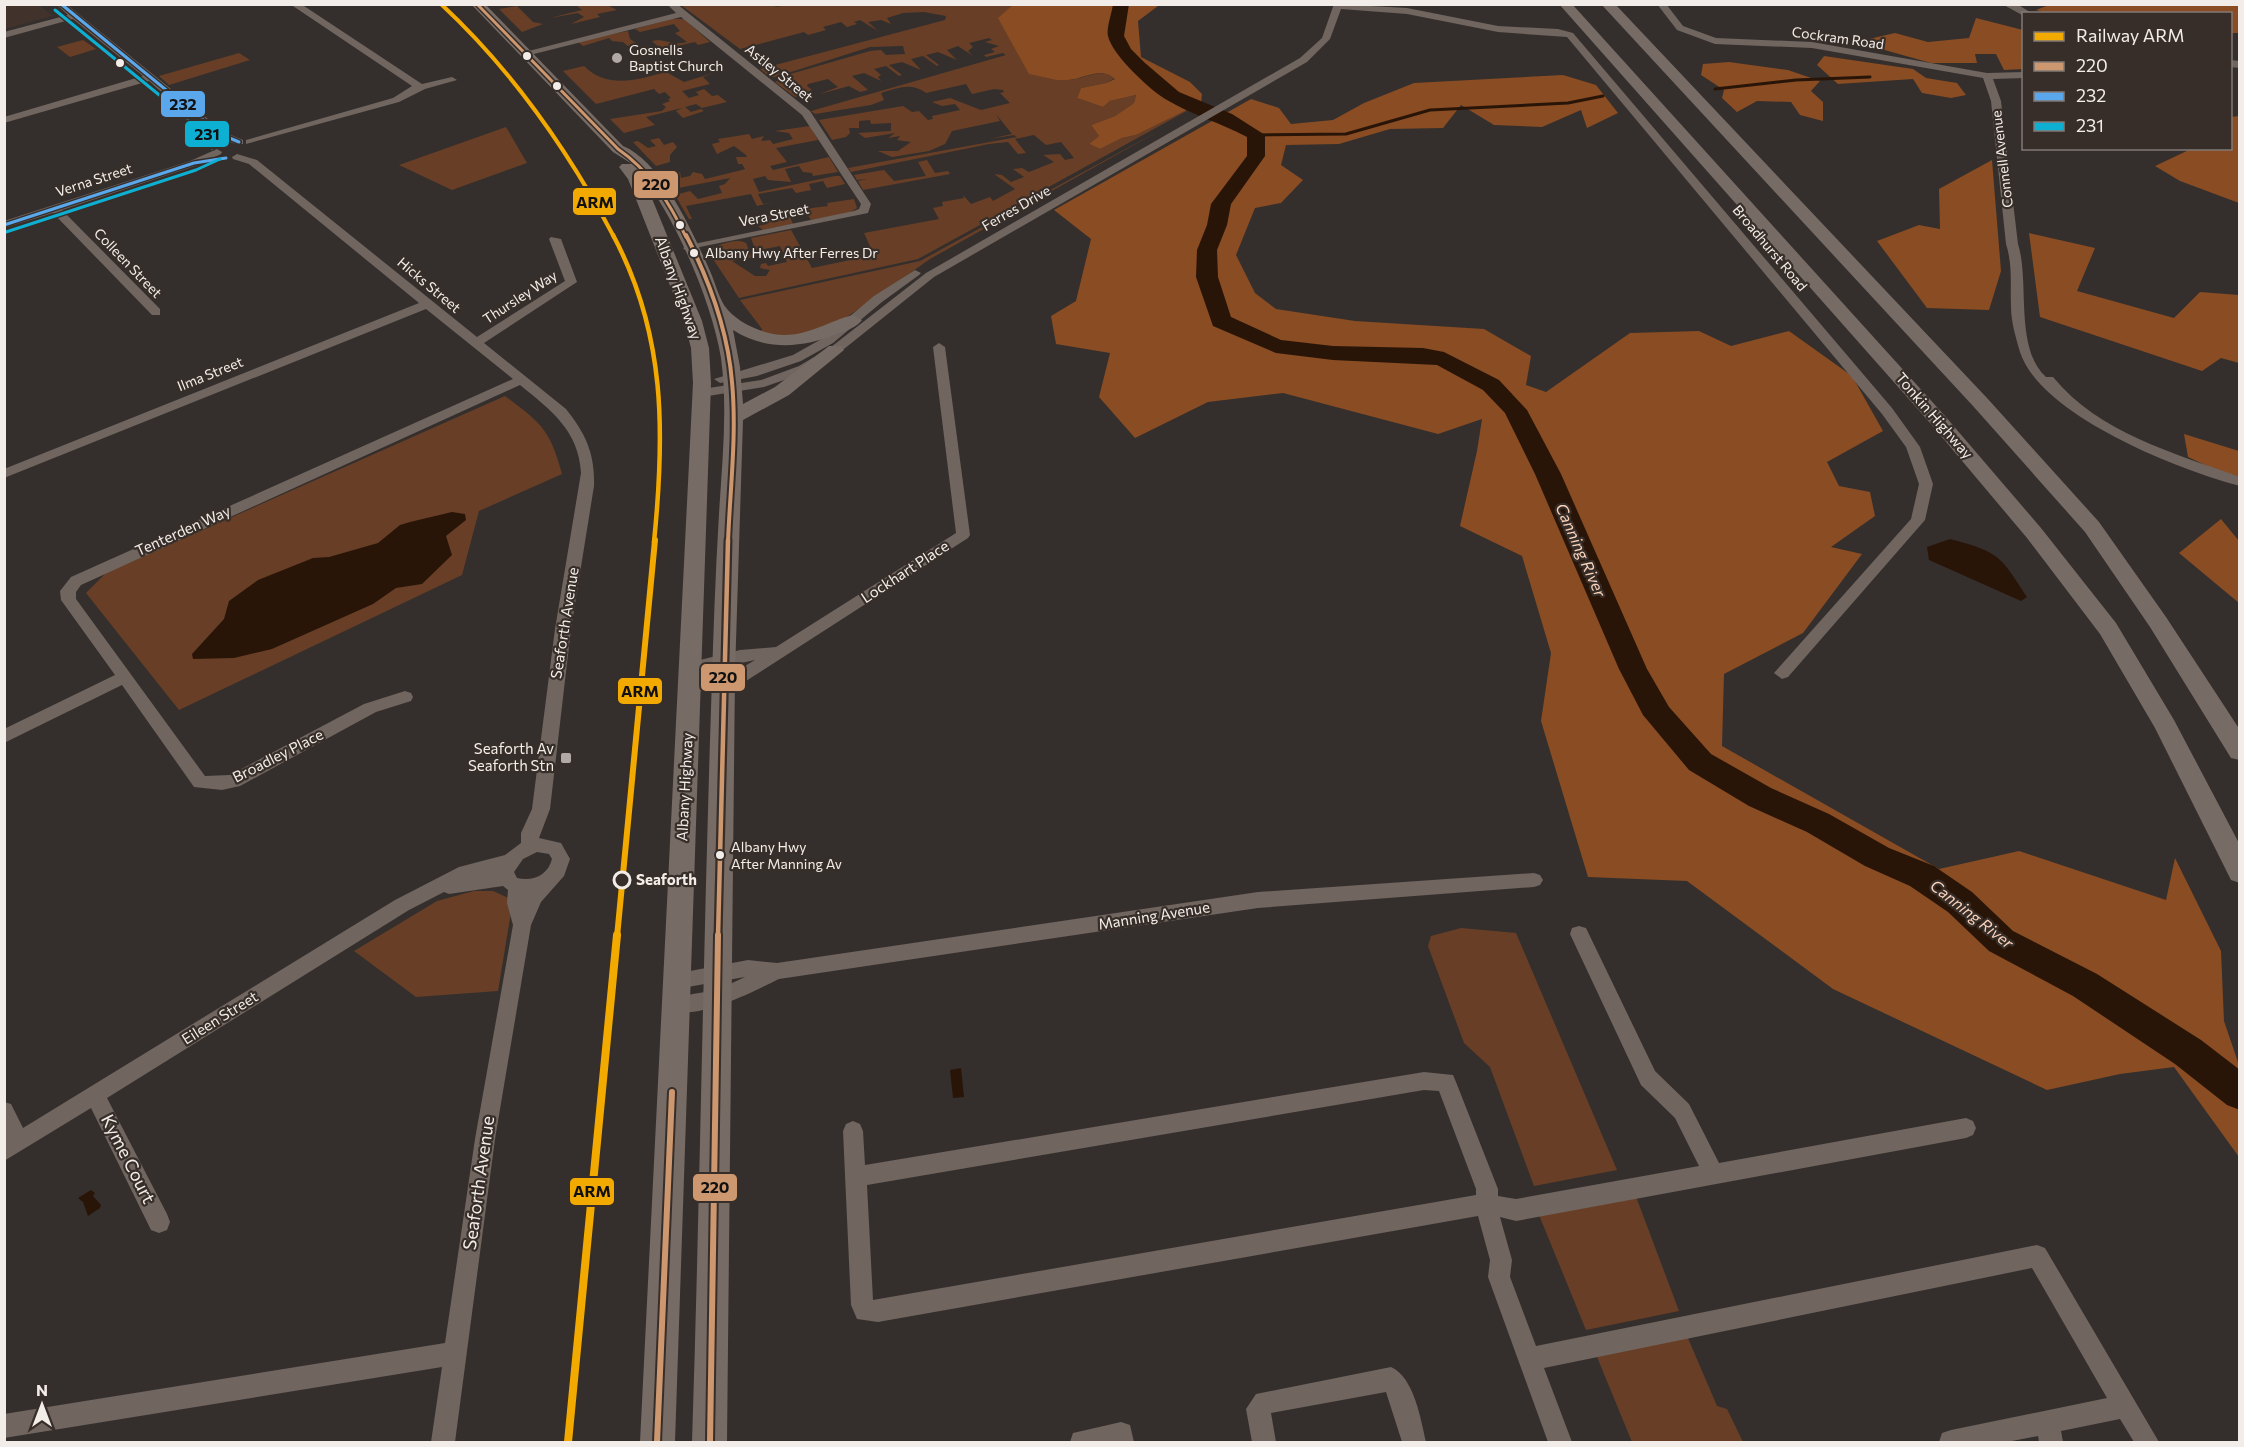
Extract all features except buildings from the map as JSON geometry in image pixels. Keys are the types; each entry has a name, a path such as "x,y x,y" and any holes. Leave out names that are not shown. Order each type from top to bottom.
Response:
{"highway":[{"name":"Albany Highway","path":"477,4 618,149 633,156 650,177 662,194 689,248 717,308 726,337 733,383 734,417 723,672 710,1443"},
{"name":"Tonkin Highway","path":"1565,4 1938,420 2034,532 2108,629 2132,668 2166,726 2240,872"},
{"path":"1607,4 1980,402 2092,527 2158,622 2240,751"},
{"name":"Albany Highway","path":"618,149 621,160 636,179 693,321 700,348 702,388 657,1443"},
{"path":"717,308 734,325 751,333 782,342 802,341 826,334 853,320"},
{"path":"734,417 782,391 835,350"}],"main road":[{"path":"2007,4 2024,12"}],"street":[{"name":"Hicks Street","path":"60,4 153,77 220,135 250,149 427,304 561,412 582,437"},
{"path":"294,4 420,88"},
{"name":"Astley Street","path":"671,4 806,113 866,204 864,211"},
{"name":"Cockram Road","path":"1661,4 1680,28 1715,41 1812,45 1987,76 2022,75"},
{"name":"Ferres Drive","path":"733,383 797,358 829,340 918,271 1151,144 1324,45 1333,25 1338,5"},
{"name":"Broadhurst Road","path":"1338,5 1407,11 1498,29 1550,31 1570,35 1887,411 1913,447 1926,484 1918,520 1782,673"},
{"path":"526,53 682,14"},
{"path":"4,35 75,16"},
{"name":"Connell Avenue","path":"1987,76 1996,101 2012,244 2010,269 2017,284 2017,311 2029,365 2062,400 2119,435 2240,482"},
{"path":"4,120 153,77"},
{"path":"404,78 407,90"},
{"path":"384,102 407,90 452,80"},
{"path":"250,149 278,136 410,95 420,88"},
{"path":"220,135 225,154"},
{"name":"Ferres Drive","path":"702,388 785,378 835,350 930,275 1151,144"},
{"name":"Hicks Street","path":"225,154 250,149"},
{"name":"Verna Street","path":"4,225 194,163 250,149"},
{"name":"Colleen Street","path":"54,208 156,312"},
{"name":"Vera Street","path":"689,248 864,211"},
{"name":"Thursley Way","path":"476,343 571,282 555,239"},
{"name":"Ilma Street","path":"4,474 427,304"},
{"name":"Lockhart Place","path":"690,678 723,672 740,677 963,535 939,347"},
{"name":"Tenterden Way","path":"125,677 69,600 68,591 76,581 522,380"},
{"name":"Seaforth Avenue","path":"530,846 530,833 540,809 563,629 587,486 588,463 582,437"},
{"path":"4,737 125,677"},
{"name":"Broadley Place","path":"125,677 200,782 211,784 234,781 370,708 405,697"},
{"name":"Seaforth Avenue","path":"540,809 545,830 555,848"},
{"path":"544,845 555,848 561,859 561,865 546,882 527,888 511,875 530,846 544,845"},
{"name":"Seaforth Avenue","path":"511,875 522,925"},
{"name":"Eileen Street","path":"12,1147 402,905 436,888 511,875"},
{"name":"Manning Avenue","path":"676,992 719,985 777,971 1258,900 1534,880"},
{"name":"Seaforth Avenue","path":"443,1443 485,1139 522,925 534,898 546,882"},
{"path":"1579,934 1648,1078 1682,1111 1713,1172"},
{"path":"855,1177 1436,1080 1446,1082 1487,1189 1487,1204 1501,1260 1499,1277 1560,1443"},
{"name":"Kyme Court","path":"95,1095 159,1222"},
{"path":"4,1111 12,1147"},
{"path":"853,1131 862,1305 865,1311 891,1309 1487,1204 1516,1210 1713,1172 1966,1128"},
{"path":"1530,1359 2037,1256 2147,1443"},
{"path":"4,1426 456,1353"},
{"path":"1264,1443 1258,1409 1264,1401 1391,1379 1399,1391 1414,1443"},
{"path":"1951,1443 2049,1432 2124,1406"},
{"path":"1082,1443 1120,1434 1122,1443"}],"shaded area":[{"path":"5,4 39,5 53,16 5,29"},
{"path":"798,4 1014,5 999,18 1029,73 1064,80 1098,74 1109,75 1115,78 1106,83 1081,88 1077,98 1103,107 1110,101 1136,95 1134,103 1115,116 1091,125 1099,136 1089,144 1100,149 1122,138 1136,135 1201,103 918,259 739,298 707,250 737,241 746,243 752,257 732,261 755,276 766,276 770,270 760,268 761,264 766,263 768,266 787,262 780,246 760,250 762,254 757,255 751,238 791,230 812,268 874,255 864,233 939,219 933,208 943,206 942,202 964,198 963,195 971,204 990,197 993,201 1015,189 994,174 1002,175 1011,182 1024,177 1013,169 1022,168 1029,172 1054,162 1043,155 1060,154 1065,160 1074,158 1061,142 1046,145 1034,135 1015,139 1026,153 1018,154 1008,142 989,144 851,172 848,168 1017,137 1014,135 989,139 1012,134 996,114 1000,121 952,131 945,144 929,151 892,157 878,151 898,151 911,142 897,140 900,136 888,138 895,133 865,138 858,133 891,131 891,123 871,124 870,120 859,121 859,128 849,128 850,133 846,137 832,140 819,120 903,106 912,112 919,111 928,120 933,119 932,116 960,110 955,104 942,106 932,102 950,98 981,110 1010,103 1000,93 1004,92 1003,90 994,89 972,94 966,84 926,93 910,87 899,88 881,93 884,100 871,105 815,114 811,111 1006,55 1003,53 986,57 984,55 995,52 991,49 999,46 985,42 992,40 989,38 969,43 973,47 968,51 973,56 958,46 947,50 957,60 938,52 926,55 939,65 937,66 923,56 911,59 921,70 902,62 889,65 902,75 899,76 886,66 874,69 881,75 878,77 881,81 864,73 852,76 868,90 860,92 849,86 820,94 838,87 828,79 808,84 807,86 812,90 795,97 775,82 785,78 780,77 870,51 881,50 886,55 905,54 903,46 870,47 775,77 770,77 760,69 945,20 946,16 924,12 903,13 887,18 891,24 881,20 868,22 878,31 860,20 854,22 857,24 847,27 841,22 823,27 826,30 808,35 804,32 740,49 681,5 779,5 774,7"},
{"path":"1014,4 1158,6 1138,21 1141,57 1190,82 1202,94 1201,103 1136,135 1122,138 1100,149 1089,144 1099,136 1091,125 1115,116 1134,103 1136,95 1110,101 1103,107 1077,98 1081,88 1115,79 1110,75 1098,73 1074,79 1054,80 1029,74 998,18"},
{"path":"576,5 607,5 617,10 597,14 600,17 571,24 584,17 578,13 550,18 582,10"},
{"path":"2049,5 2239,5 2239,33 2232,33 2232,12 2042,12 2036,10"},
{"path":"517,6 533,22 543,24 522,32 499,9"},
{"path":"1976,18 2022,30 2022,69 2004,70 1996,54 1975,54 1977,63 1931,63 1856,42 1895,33 1928,42 1969,38"},
{"path":"671,19 684,19 710,42 698,45 695,42 677,46 681,49 669,50 652,41 687,42 675,33 680,31 674,24 640,32 635,29"},
{"path":"628,31 630,39 639,45 629,47 623,42 612,41 609,38 583,46 577,41"},
{"path":"83,40 96,49 70,57 57,47"},
{"path":"239,53 250,60 169,85 159,76"},
{"path":"1824,56 1913,69 1926,78 1957,83 1966,95 1951,98 1922,93 1913,79 1838,84 1817,65"},
{"path":"1729,62 1788,70 1820,81 1811,91 1823,102 1823,121 1800,115 1791,102 1757,101 1737,112 1722,98 1724,90 1701,75 1703,64"},
{"path":"584,66 602,78 623,81 666,72 684,82 717,72 703,77 710,84 682,91 689,98 699,95 696,92 704,89 712,96 718,95 727,102 702,108 696,104 685,107 691,112 701,109 704,111 683,118 676,111 682,108 646,117 655,125 624,133 610,119 662,111 666,107 662,104 670,101 668,99 671,98 665,92 659,94 654,89 596,104 563,71"},
{"path":"1563,75 1596,85 1618,113 1587,128 1581,110 1542,127 1494,125 1461,105 1443,128 1390,129 1339,144 1286,145 1281,165 1303,180 1281,203 1255,208 1236,255 1255,293 1276,309 1355,321 1484,329 1531,356 1526,385 1546,392 1630,333 1699,331 1731,346 1789,331 1852,376 1883,431 1827,462 1839,486 1870,492 1875,516 1831,547 1862,554 1803,633 1724,674 1722,746 1939,869 2019,851 2166,900 2175,858 2221,951 2224,1021 2239,1065 2239,1157 2174,1067 2120,1074 2047,1090 1833,989 1687,881 1588,877 1541,721 1551,653 1522,556 1460,526 1482,419 1438,434 1283,393 1208,402 1135,438 1099,397 1110,353 1056,344 1051,316 1076,301 1091,239 1054,210 1251,99 1279,108 1291,124 1333,120 1364,103 1414,83"},
{"path":"2239,116 2239,203 2180,181 2155,166 2189,150 2232,150 2232,117"},
{"path":"810,126 818,140 776,148 787,162 770,166 773,170 829,157 838,172 813,176 812,173 803,172 799,166 785,169 791,182 768,180 765,176 753,179 759,192 835,176 840,176 845,184 827,188 823,181 809,184 811,190 796,193 792,188 758,194 763,204 774,202 757,206 751,194 686,206 692,219 689,219 675,195 690,191 698,199 722,193 719,186 725,184 730,178 673,189 663,175 680,172 681,178 690,176 693,172 702,174 705,179 745,169 742,164 738,164 736,157 747,157 746,155 734,146 717,154 712,144 720,142 718,139 749,134 752,139 764,136 761,141 770,140 773,144 793,139 789,133 775,131"},
{"path":"506,127 527,163 452,190 399,165"},
{"path":"1166,127 930,259 834,326 801,338 761,333 762,329 740,300 920,261"},
{"path":"659,138 664,145 673,142 677,147 670,155 670,162 656,166 633,142 638,141 648,148 656,146 650,140"},
{"path":"927,160 935,173 948,171 950,174 863,190 858,181 867,179 857,180 854,175 884,170 894,181 926,176 918,162"},
{"path":"1992,160 2001,271 1989,310 1927,308 1877,241 1919,225 1940,229 1939,189"},
{"path":"854,199 857,208 849,213 811,220 804,209 828,206 827,203"},
{"path":"787,211 793,224 763,230 758,226 767,224 763,217"},
{"path":"2029,233 2095,248 2077,291 2174,318 2200,292 2239,295 2239,363 2221,358 2202,371 2040,317"},
{"path":"505,396 542,428 553,447 562,474 479,511 462,575 179,710 86,593 106,573"},
{"path":"2184,434 2239,451 2239,481 2188,457"},
{"path":"452,512 465,514 466,520 446,536 452,555 422,584 396,588 373,604 272,649 234,658 193,659 192,654 224,619 229,601 258,580 313,558 329,557 378,543 400,525"},
{"path":"2221,519 2239,541 2239,603 2179,553"},
{"path":"1950,539 1979,548 1997,557 2027,597 2021,601 1929,560 1927,547"},
{"path":"474,891 493,891 513,900 498,991 416,997 354,951 437,901"},
{"path":"1461,928 1516,933 1617,1170 1534,1186 1490,1067 1464,1043 1428,946 1431,936"},
{"path":"961,1068 964,1097 953,1098 950,1070"},
{"path":"91,1190 101,1205 88,1216 83,1202 78,1198"},
{"path":"1635,1194 1679,1311 1586,1330 1537,1210"},
{"path":"1687,1336 1717,1406 1727,1409 1743,1442 1632,1442 1595,1352"}],"waterway":[{"name":"Canning River","path":"1121,4 1116,36 1124,51 1139,67 1173,96 1226,118 1256,135 1256,156 1221,204 1217,225 1207,250 1207,277 1221,321 1276,346 1333,353 1423,355 1444,359 1491,385 1515,410 1548,474 1633,669 1658,715 1700,762 1760,797 1818,823 1877,857 1922,876 1960,902 2001,941 2085,985 2188,1052 2240,1093"},
{"path":"2236,4 2240,5"},
{"path":"1715,89 1796,80 1870,77"},
{"path":"1256,135 1346,134 1430,110 1568,103 1603,96"}],"rail line":[{"name":"ARM","path":"441,4 504,69 540,116 589,192 616,241 639,293 650,329 659,395 658,505 568,1442"}],"transit line":[{"name":"232","path":"61,4 220,134 239,142"},
{"name":"220","path":"477,4 618,149 637,162 656,184 674,212 705,277 717,310 730,362 734,419 722,715 710,1442"},
{"name":"231","path":"55,10 212,138 212,148"},
{"name":"232","path":"4,225 194,163 226,158"},
{"name":"231","path":"6,232 196,170 220,159"},
{"name":"220","path":"657,1442 672,1092"}],"place":[{"name":"Gosnells Baptist Church","path":"617,58"},
{"name":"Albany Hwy After Ferres Dr","path":"694,253"},
{"name":"Seaforth Av Seaforth Stn","path":"566,758"},
{"name":"Albany Hwy After Manning Av","path":"720,855"},
{"name":"Seaforth","path":"622,880"}]}
